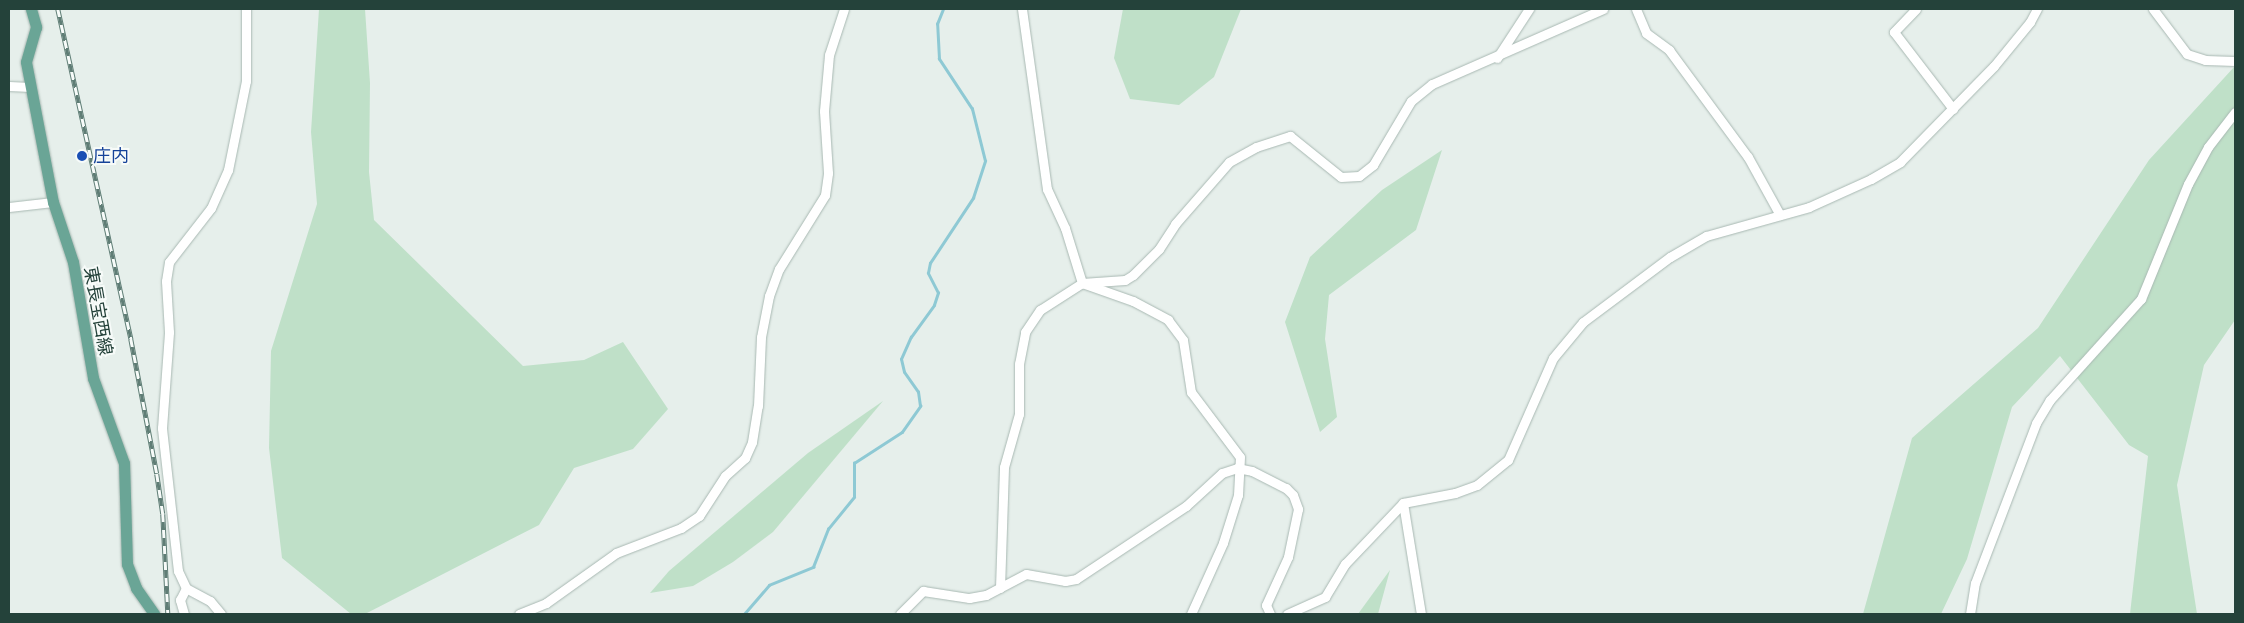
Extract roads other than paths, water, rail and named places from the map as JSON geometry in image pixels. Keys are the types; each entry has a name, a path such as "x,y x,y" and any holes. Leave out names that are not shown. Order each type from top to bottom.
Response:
{"main road":[{"name":"東長宝西線","path":"31,9 36,27 26,62 53,202 72,262 93,378 124,462 127,564 136,588 154,614"}],"street":[{"path":"221,614 210,601 186,588 176,560 162,428 169,332 166,281 168,262 211,208 228,170 246,81 246,9"},
{"path":"520,614 546,603 616,553 681,528 699,516 725,476 745,458 752,442 758,406 761,337 769,296 783,261 824,195 828,174 824,111 828,64 844,9"},
{"path":"1022,9 1047,189 1065,228 1082,283"},
{"path":"1496,58 1529,9"},
{"path":"1000,588 1004,467 1019,414 1019,364 1025,332 1040,310 1082,283 1125,280 1133,275 1158,249 1175,224 1229,162 1256,147 1290,136 1341,177 1359,176 1373,165 1411,101 1432,84 1496,58 1602,9"},
{"path":"1636,9 1646,33 1669,50 1748,157 1780,215"},
{"path":"1916,9 1894,32 1953,109"},
{"path":"1287,614 1325,597 1345,564 1403,503 1455,493 1477,485 1508,460 1553,358 1584,322 1619,295 1706,236 1780,215 1836,196 1900,162 1994,66 2030,22 2037,9"},
{"path":"2153,9 2187,54 2205,60 2235,61"},
{"path":"9,86 30,87"},
{"path":"1970,614 1975,583 2036,422 2050,400 2141,299 2188,184 2208,147 2235,112"},
{"path":"9,207 53,202"},
{"path":"1082,283 1133,301 1168,320 1184,340 1191,392 1198,406 1232,444 1240,457 1238,495 1223,543 1191,614"},
{"path":"900,614 923,591 969,598 986,595 1026,574 1065,582 1076,579 1186,506 1222,473 1238,468 1252,471 1286,488 1294,495 1298,509 1288,557 1266,605 1270,614"},
{"path":"1403,503 1421,614"},
{"path":"184,614 180,600 186,588"}],"waterway":[{"path":"744,614 769,585 813,567 828,529 854,497 854,463 902,432 920,406 918,392 904,372 901,359 911,337 934,305 938,293 928,273 930,263 973,198 985,161 972,109 939,59 937,24 943,9"},
{"path":"605,614 612,614"}],"railway":[{"path":"58,9 131,339 157,474 163,514 168,614"}],"place":[{"name":"庄内","path":"82,156"}]}
